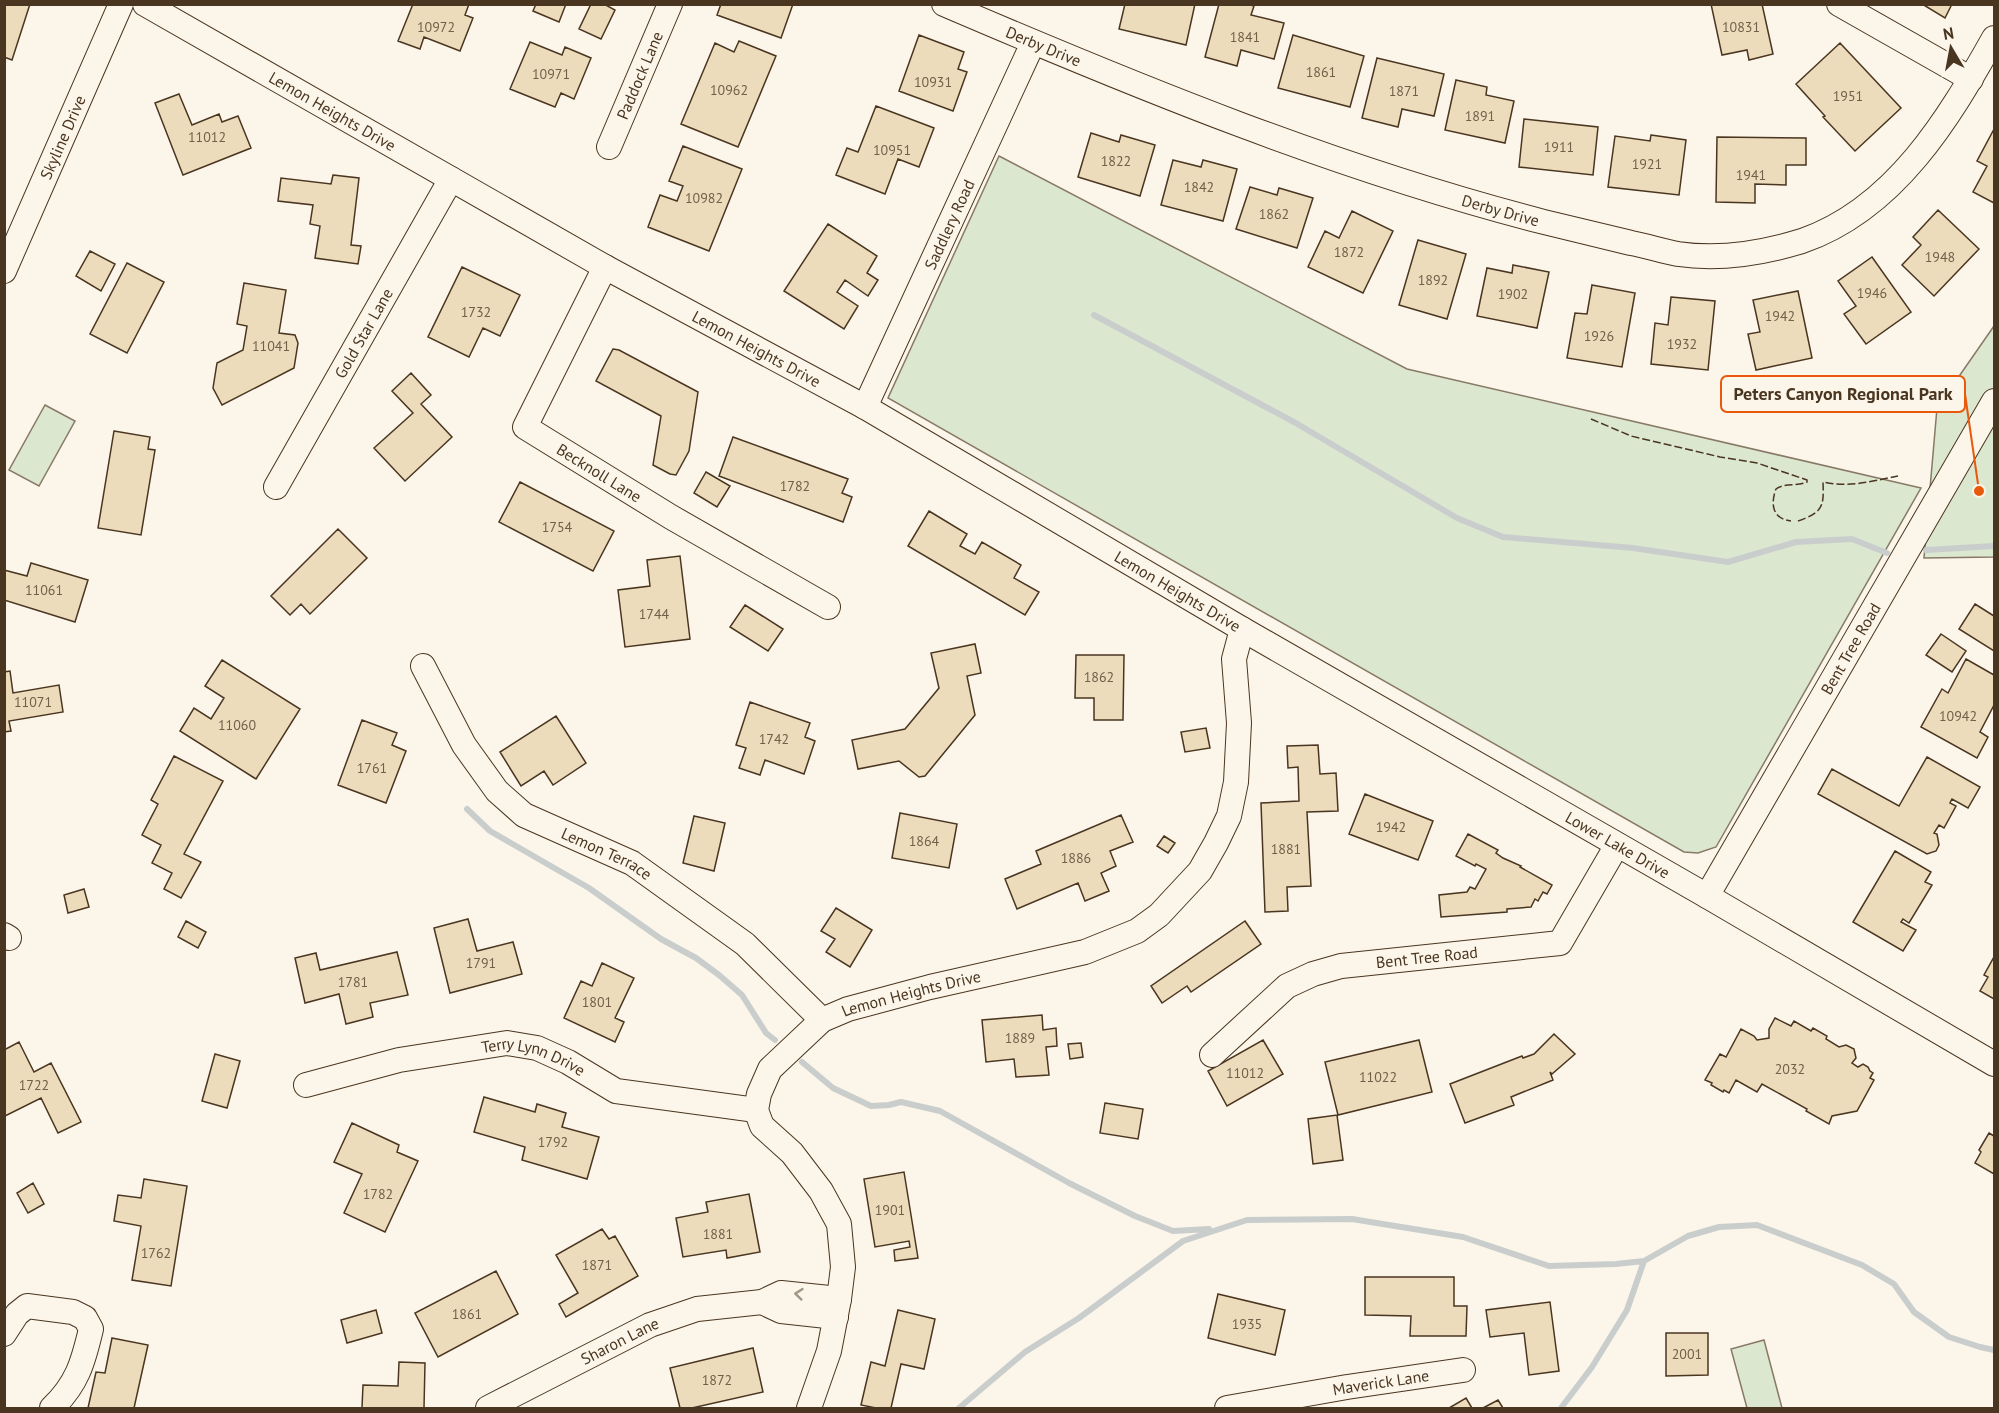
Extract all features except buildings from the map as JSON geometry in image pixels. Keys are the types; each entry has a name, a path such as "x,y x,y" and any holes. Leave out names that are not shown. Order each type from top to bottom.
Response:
{"street":[{"name":"Skyline Drive","path":"4,270 121,4"},
{"name":"Lemon Heights Drive","path":"145,4 605,267 865,407 1242,629 1234,659 1239,723 1236,782 1229,816 1200,871 1159,915 1137,931 1085,952 930,987 848,1009 822,1020 770,1069 759,1094 756,1110"},
{"name":"Paddock Lane","path":"609,147 670,4"},
{"name":"Derby Drive","path":"944,4 1033,43 1217,117 1384,175 1503,211 1678,254 1717,256 1760,251 1802,240 1835,226 1869,204 1899,178 1940,127 1995,38"},
{"path":"1839,4 1971,79"},
{"name":"Saddlery Road","path":"865,407 1033,43"},
{"name":"Gold Star Lane","path":"276,487 451,179"},
{"name":"Becknoll Lane","path":"605,267 525,427 671,518 828,607"},
{"name":"Bent Tree Road","path":"1707,896 1995,401"},
{"name":"Lower Lake Drive","path":"1242,629 1995,1064"},
{"name":"Lemon Terrace","path":"423,666 464,745 497,791 524,815 632,863 746,944 822,1020"},
{"name":"Bent Tree Road","path":"1212,1055 1287,986 1313,974 1341,966 1560,943 1617,846"},
{"name":"Terry Lynn Drive","path":"306,1085 399,1060 507,1043 537,1048 568,1062 616,1092 756,1110"},
{"path":"756,1110 762,1126 792,1153 821,1191 839,1224 843,1267 837,1308 829,1352 809,1408"},
{"name":"Sharon Lane","path":"488,1408 650,1325 697,1309 762,1302 781,1293 837,1308"},
{"path":"4,1334 17,1314 27,1306 73,1312 85,1318 91,1329 84,1361 67,1394 52,1408"},
{"name":"Maverick Lane","path":"1227,1408 1463,1370"}],"green space":[{"path":"999,156 1407,369 1921,488 1716,847 1698,853 1684,852 888,398"},
{"path":"1994,326 1994,557 1924,558 1937,408"},
{"path":"45,405 75,421 39,486 9,470"},
{"path":"1764,1340 1782,1408 1747,1408 1731,1349"}],"waterway":[{"path":"1094,315 1294,422 1457,518 1503,537 1633,548 1728,562 1796,542 1852,539 1887,553"},
{"path":"1926,550 1994,546"},
{"path":"467,809 490,831 589,888 661,939 696,958 719,975 742,995 766,1033 775,1040"},
{"path":"802,1062 833,1088 871,1106 901,1102 940,1111 1069,1183 1135,1216 1173,1231 1209,1229"},
{"path":"959,1408 1025,1352 1079,1318 1183,1241 1247,1220 1352,1219 1463,1237 1549,1266 1644,1261 1688,1236 1719,1227 1757,1225 1862,1265 1894,1284 1914,1312 1949,1337 1994,1350"},
{"path":"1561,1408 1592,1367 1627,1310 1644,1261"}],"fence":[{"path":"1591,419 1631,436 1720,457 1757,463 1807,480 1807,482 1776,489 1773,500 1774,510 1780,517 1791,521"},
{"path":"1798,521 1813,515 1820,508 1823,482 1851,484 1898,476"}],"place":[{"name":"Peters Canyon Regional Park","path":"1979,491"}]}
